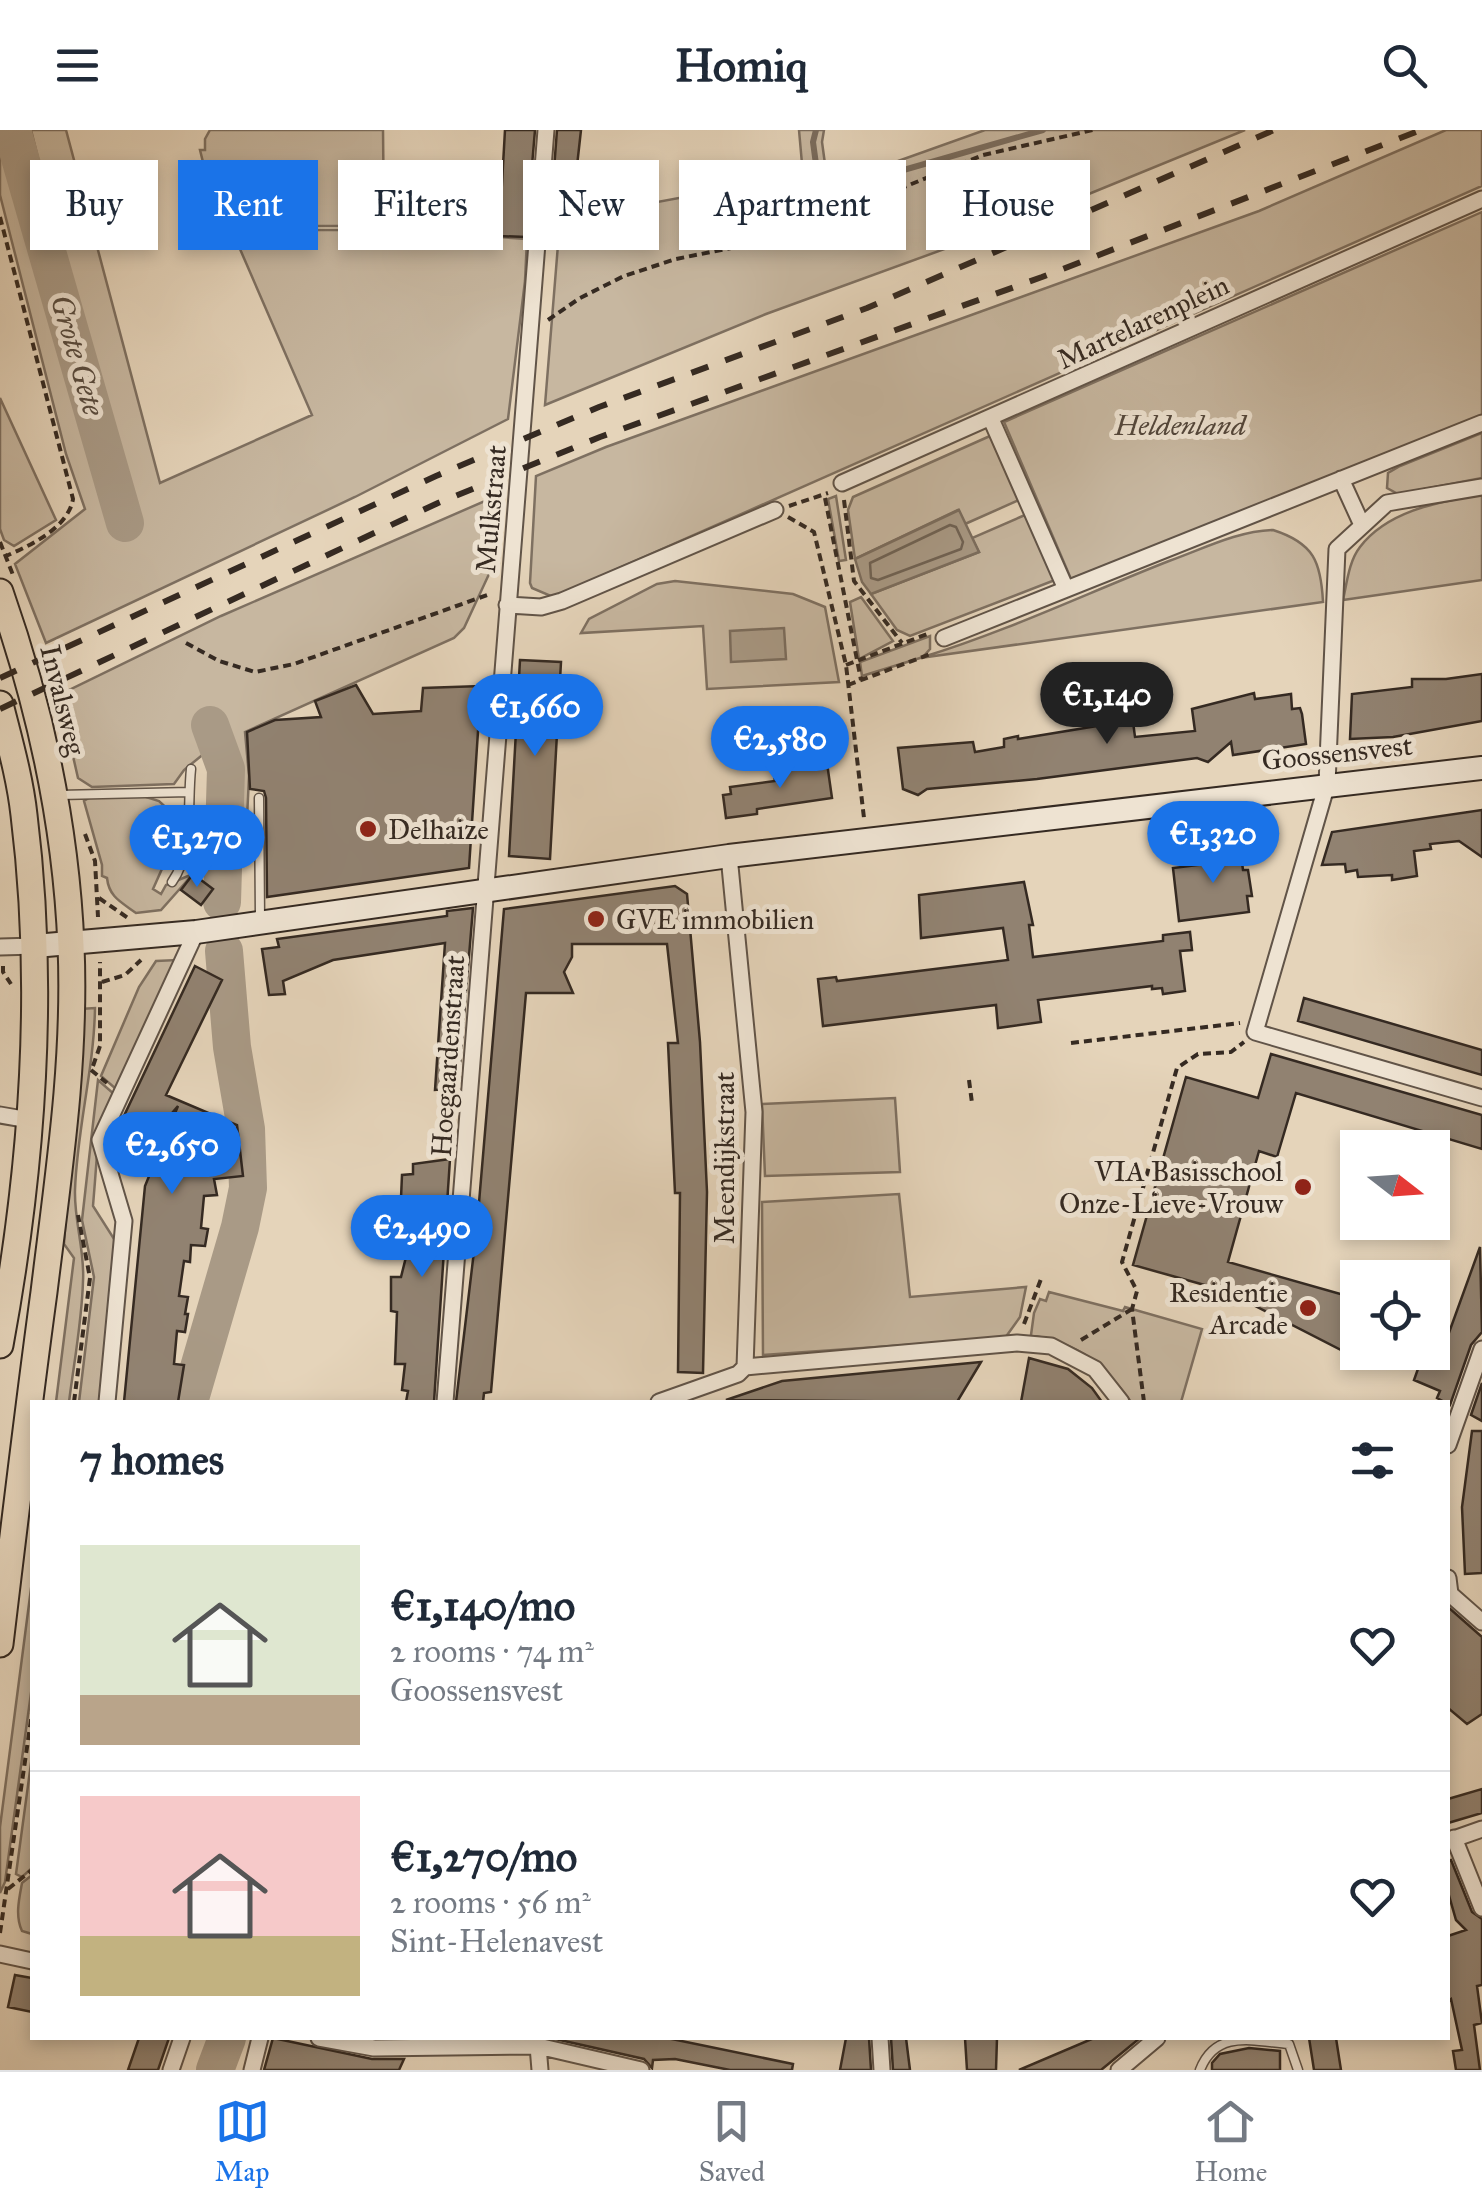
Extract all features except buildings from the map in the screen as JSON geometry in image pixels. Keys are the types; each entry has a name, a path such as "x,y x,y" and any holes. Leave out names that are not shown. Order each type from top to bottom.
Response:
{"main road":[{"name":"Invalsweg","path":"0,592 40,721 56,796 71,944 65,1124 30,1400"},
{"path":"0,704 24,813 35,946 29,1120 14,1267 0,1345"},
{"name":"Invalsweg","path":"0,1644 30,1404"}],"street":[{"name":"Mulkstraat","path":"486,893 546,130"},
{"name":"Martelarenplein","path":"842,483 1482,199"},
{"path":"991,419 1066,589"},
{"path":"944,638 1482,422"},
{"path":"1342,479 1362,525"},
{"path":"1482,486 1386,503 1336,549 1327,784 1257,1026 1482,1098"},
{"path":"507,605 541,607 562,601 772,511"},
{"name":"Goossensvest","path":"35,946 196,932 729,856 1482,768"},
{"name":"Meendijkstraat","path":"729,856 754,1112 745,1367"},
{"name":"Hoegaardenstraat","path":"446,1400 486,893"},
{"path":"107,1400 124,1220 100,1140 196,932"},
{"path":"0,947 35,946"},
{"path":"0,1116 29,1120"},
{"path":"665,1400 738,1374 745,1367 1016,1343 1051,1346 1094,1369 1118,1400"},
{"path":"1450,1437 1482,1349"},
{"path":"1450,1594 1482,1622"},
{"path":"1482,1829 1451,1840 1482,1908"},
{"path":"0,1954 30,1961"},
{"path":"170,2070 181,2040"},
{"path":"252,2070 260,2040"},
{"path":"331,2040 374,2048 527,2043 641,2070"},
{"path":"880,2040 882,2070"},
{"path":"1120,2070 1155,2040"},
{"path":"527,2043 540,2070"}],"lane":[{"path":"172,882 182,868 186,848 191,769"},
{"path":"56,796 189,792"},
{"path":"259,798 260,923"},
{"path":"1200,2070 1206,2054 1216,2045 1243,2040 1289,2044 1298,2070"}],"path":[{"path":"532,334 580,298 624,276 813,224 983,155 1093,130"},
{"path":"0,217 73,499 71,512 50,532 6,556 0,542"},
{"path":"772,511 824,496 842,483 854,581 902,644"},
{"path":"824,496 861,680"},
{"path":"772,511 814,532 846,665 866,840"},
{"path":"843,584 854,581"},
{"path":"186,643 219,661 256,672 294,664 509,587"},
{"path":"846,665 929,633 944,638 934,653 848,685"},
{"path":"96,885 97,897"},
{"path":"90,1087 100,1046 101,982 124,975 146,955 158,936"},
{"path":"2,972 15,989"},
{"path":"1072,1044 1257,1026"},
{"path":"1144,1400 1132,1309 1137,1292 1122,1262 1178,1068 1198,1054 1231,1052 1257,1026"},
{"path":"969,1080 972,1103"},
{"path":"1162,1084 1174,1083"},
{"path":"74,1400 90,1278 78,1221 79,1204"},
{"path":"1016,1343 1042,1278"},
{"path":"1062,1352 1132,1309"},
{"path":"0,1933 30,1728"},
{"path":"8,1890 30,1872"}],"green space":[{"path":"0,130 5,130 30,222 30,250 37,250 83,426 110,508 109,517 120,529 131,524 132,509 103,419 61,250 98,250 160,483 312,415 240,250 318,250 318,230 338,230 338,250 503,250 503,237 523,239 525,281 508,419 355,497 46,643 15,564 85,509 66,454 0,195"},
{"path":"31,130 66,130 74,160 38,160"},
{"path":"210,130 383,130 383,160 338,160 338,226 318,226 318,160 202,160 200,150 205,150"},
{"path":"799,130 824,130 824,160 802,160"},
{"path":"985,130 1245,130 1090,193 1090,160 926,160 926,250 942,250 766,314 545,405 558,250 659,250 659,202 679,198 679,250 906,250 906,160 901,160"},
{"path":"1446,130 1482,130 1482,186 563,593 553,597 532,588 536,476 606,447 1259,211"},
{"name":"Heldenland","path":"1482,212 1482,417 1071,579 1004,422"},
{"path":"0,398 56,520 14,546 4,540 0,529"},
{"path":"1482,433 1482,478 1398,494 1387,488 1388,473 1400,466"},
{"path":"990,436 1019,500 965,524 958,510 855,559 848,510 853,497"},
{"path":"501,494 496,559 464,628 454,638 245,732 249,776 246,840 233,840 237,760 220,712 199,729 206,752 174,784 92,787 78,778 59,695 221,616"},
{"path":"1482,494 1482,580 1343,600 1353,559 1385,524 1416,510"},
{"path":"836,496 846,560 839,561 828,499"},
{"path":"1025,515 1055,580 910,636 897,630 871,594 979,552 972,538"},
{"path":"1273,530 1298,541 1313,556 1323,602 920,658 862,676 860,662 930,636 930,649 923,657 1017,624 1220,541"},
{"path":"675,581 793,594 825,607 839,682 707,689 703,626 581,633 589,619 657,584"},
{"path":"861,597 893,641 859,659 850,602"},
{"path":"143,796 159,801 174,815 165,862 153,889 161,894 166,885 193,874 161,910 136,913 117,898 107,878 102,876 84,801 90,797"},
{"path":"177,960 116,1089 101,1076 139,987 156,961"},
{"path":"95,1008 75,1190 83,1270 81,1311 69,1400 56,1400 74,1258 64,1244 80,1009"},
{"path":"98,1080 114,1094 99,1128 93,1206 116,1242 100,1400 79,1400 94,1277 82,1220"},
{"path":"895,1098 900,1172 765,1176 762,1104"},
{"path":"899,1194 910,1297 1026,1287 1020,1317 1005,1338 763,1355 762,1202"},
{"path":"1049,1292 1123,1311 1125,1307 1202,1329 1182,1400 1129,1400 1089,1357 1064,1344 1031,1335 1040,1299 1046,1301"},
{"path":"30,1596 30,1701 5,1882 0,1893 0,1827"},
{"path":"30,1771 30,1870 22,1877 16,1874"},
{"path":"30,1877 30,1933 22,1931 18,1913 22,1883"}],"water":[{"path":"959,510 979,552 871,594 862,582 855,559"},
{"path":"784,628 786,659 731,662 730,631"}],"waterway":[{"name":"Grote Gete","path":"12,130 125,523"},
{"path":"816,130 813,142 820,194 1043,130"},
{"name":"Grote Gete","path":"210,725 226,769 222,902"},
{"name":"Grote Gete","path":"190,1400 248,1188 246,1129 232,1047 224,951"},
{"name":"Grote Gete","path":"215,2070 226,2040"}],"railway":[{"path":"0,678 436,476 599,407 867,308 1274,130"},
{"path":"0,709 438,503 600,437 1042,277 1421,130"}],"place":[{"name":"Delhaize","path":"368,829"},
{"name":"GVE immobilien","path":"596,919"},
{"name":"VIA Basisschool Onze-Lieve-Vrouw","path":"1303,1187"},
{"name":"Residentie Arcade","path":"1308,1308"}]}
